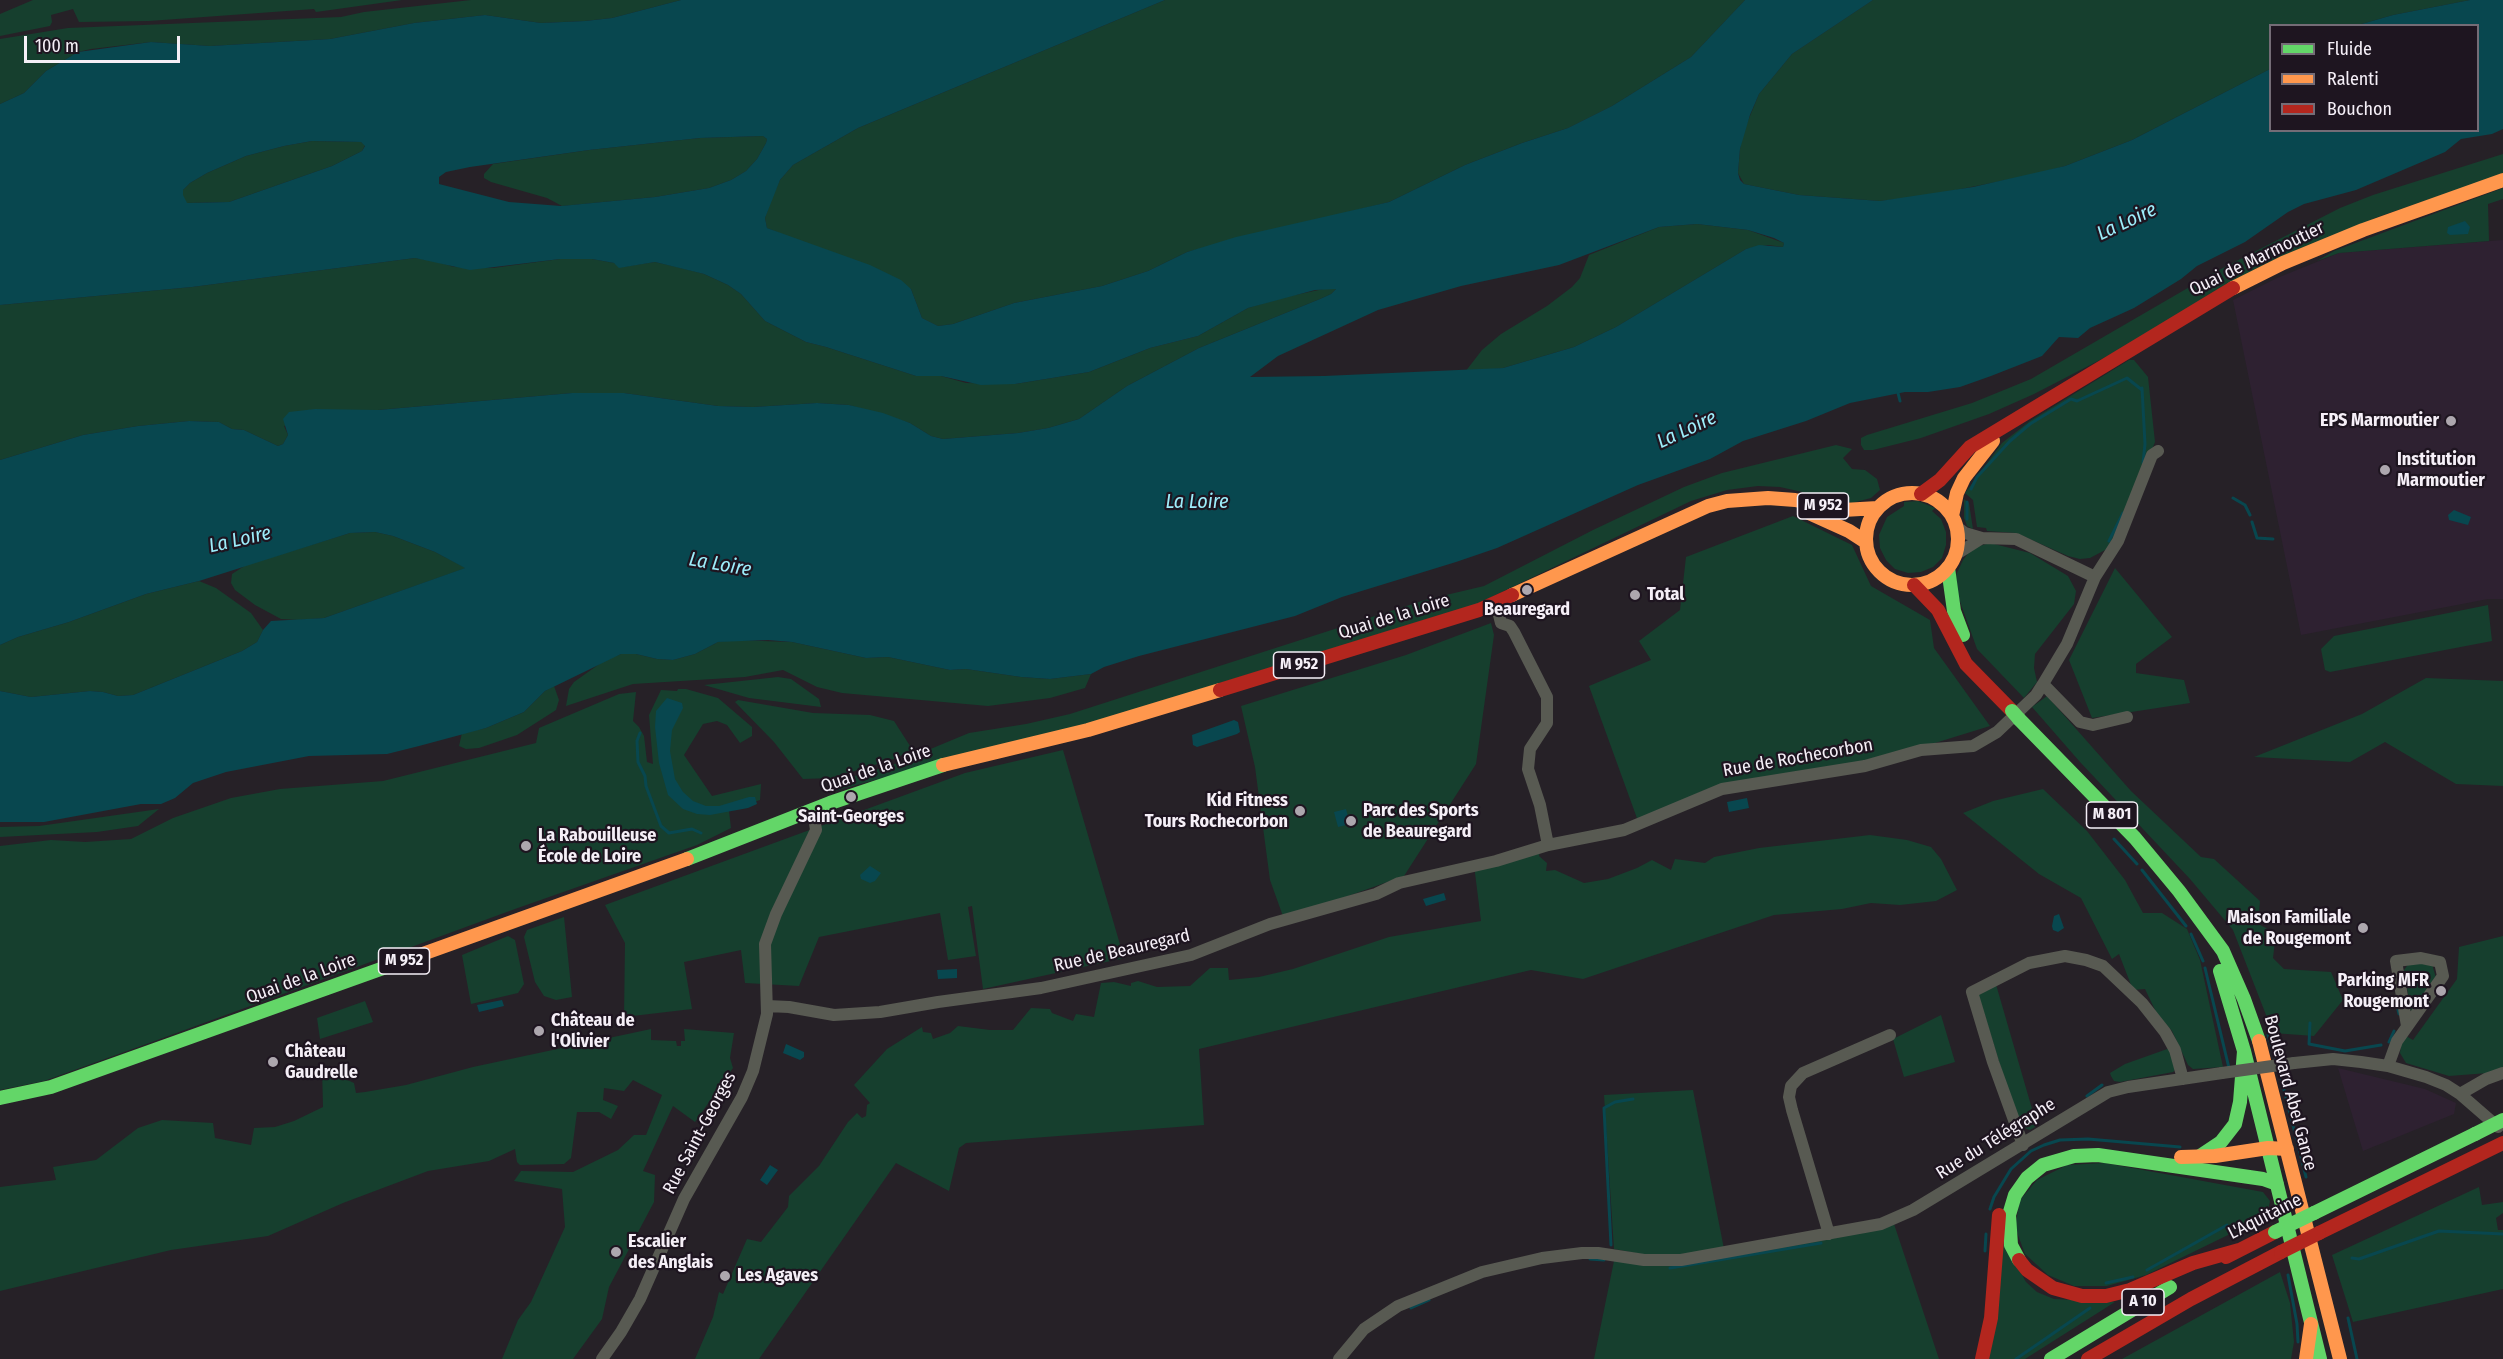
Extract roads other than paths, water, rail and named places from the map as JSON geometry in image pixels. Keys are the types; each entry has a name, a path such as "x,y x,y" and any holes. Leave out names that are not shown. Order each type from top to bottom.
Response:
{"main road":[{"name":"Quai de Marmoutier","path":"1921,494 1940,480 1970,447 2216,296 2283,263 2363,230 2503,180"},
{"name":"Quai de Marmoutier","path":"1954,522 1964,478 1981,455 2012,422"},
{"path":"1921,494 1933,498 1954,522 1958,546 1948,568 1932,580 1914,585 1900,584 1887,578 1876,568 1869,556 1866,542 1867,530 1878,508 1900,495 1921,494"},
{"name":"M 952","path":"1768,498 1795,500 1843,510 1878,508"},
{"name":"M 952","path":"1768,498 1828,521 1866,542"},
{"name":"Quai de la Loire","path":"0,1098 51,1087 256,1015 692,857 813,810 943,765 1102,726 1496,603 1686,514 1727,501 1768,498"},
{"name":"Boulevard Abel Gance","path":"1948,568 1952,599 1964,637 1997,696"},
{"name":"Boulevard Abel Gance","path":"1914,585 1938,610 1966,664 2135,838 2223,951 2244,999 2265,1060 2340,1359"},
{"name":"Boulevard Abel Gance","path":"2198,916 2225,986 2244,1051 2319,1359"},
{"path":"2200,1156 2221,1142 2235,1124 2240,1102 2244,1051"},
{"name":"L'Aquitaine","path":"2051,1359 2136,1306 2239,1250 2503,1120"},
{"name":"A 10","path":"2088,1359 2135,1330 2281,1252 2498,1145"},
{"path":"1982,1359 1991,1318 1995,1241 1999,1213 2007,1191 2020,1172 2039,1158 2074,1148 2098,1148 2168,1156 2270,1153"},
{"path":"2216,1172 2287,1149"},
{"path":"2239,1250 2193,1263 2130,1290 2094,1297 2063,1292 2043,1283 2020,1262 2012,1245 2008,1215 2015,1195 2034,1171 2054,1161 2074,1156 2098,1155 2263,1179 2277,1184"},
{"path":"2306,1359 2311,1324"},
{"path":"2103,1359 2135,1330"}],"street":[{"name":"Rue de Rochecorbon","path":"1546,846 1624,830 1722,789 1865,766 1921,750 1973,746 1997,732 2028,703 2043,684 2067,644 2095,577 2118,541 2150,460 2158,451"},
{"path":"1954,522 1965,533 1982,538 2016,539 2095,577"},
{"path":"1955,555 1982,538"},
{"path":"1496,603 1501,623 1509,626 1514,632 1547,697 1546,723 1530,749 1528,769 1540,805 1546,846"},
{"path":"2043,684 2074,718 2086,724 2100,724 2127,717"},
{"name":"Rue Saint-Georges","path":"602,1359 640,1299 684,1199 742,1097 753,1071 765,1024 767,1006 765,944 776,914 816,830 813,810"},
{"name":"Rue de Beauregard","path":"767,1006 789,1007 834,1015 859,1015 1041,988 1191,955 1269,924 1376,894 1399,883 1496,861 1546,846"},
{"path":"2023,1145 1993,1062 1972,992 2003,974 2047,958 2072,957 2103,966 2142,1003 2165,1032 2175,1050 2183,1079"},
{"path":"2388,1066 2397,1041 2443,976 2440,962 2421,957 2396,961 2407,1026"},
{"path":"1829,1234 1791,1110 1789,1097 1791,1086 1803,1073 1890,1035"},
{"name":"Rue du Télégraphe","path":"1339,1359 1364,1329 1398,1306 1443,1286 1487,1271 1542,1258 1582,1253 1644,1260 1681,1260 1862,1229 1896,1219 2108,1092 2128,1087 2333,1059 2388,1066 2446,1085 2503,1131"},
{"path":"2460,1094 2503,1073"}],"water":[{"name":"La Loire","path":"681,0 1165,0 858,128 793,165 780,180 765,218 767,228 870,265 901,280 911,289 922,318 938,326 953,324 1014,303 1102,286 1148,271 1187,252 1236,237 1389,202 1465,165 1568,128 1612,106 1691,57 1745,0 1873,0 1792,54 1759,94 1750,115 1740,149 1738,173 1740,180 1744,184 1799,195 1880,201 1973,187 2065,166 2132,140 2269,70 2269,132 2479,132 2479,24 2362,24 2393,15 2470,0 2503,0 2503,129 2492,134 2461,139 2445,152 2356,190 2304,204 2288,212 2245,242 2197,266 2181,279 2134,308 2090,328 2078,338 2059,337 2042,356 1991,376 1960,387 1928,392 1905,392 1850,403 1806,421 1743,441 1710,459 1638,485 1497,548 1342,597 1295,616 1139,656 1104,667 1091,674 1050,679 966,669 950,670 888,657 866,658 792,642 768,640 718,642 695,654 673,660 621,654 545,691 524,712 486,728 387,754 309,756 226,772 193,783 175,798 161,804 141,804 44,822 0,822 0,691 31,697 90,691 118,696 133,695 242,651 257,642 271,621 324,618 465,568 435,552 393,536 375,532 350,533 199,581 146,594 0,645 0,460 83,435 189,421 219,422 232,429 244,430 278,446 283,444 288,435 283,419 289,412 315,409 378,410 572,393 624,393 718,406 753,407 817,403 849,405 883,413 910,423 931,436 943,439 1018,433 1048,428 1079,419 1127,386 1199,348 1320,299 1336,289 1315,290 1248,308 1198,336 1150,348 1089,372 1015,384 981,385 941,376 916,376 806,342 765,321 741,294 728,285 704,274 655,262 619,268 614,263 592,259 560,259 470,270 415,258 192,287 0,305 0,104 24,93 46,71 78,52 151,42 210,46 330,39 414,23 485,15 541,23 612,18","holes":["763,136 767,139 757,159 746,171 731,180 709,188 655,197 561,206 509,202 439,184 439,177 446,172 589,150 700,138","312,141 361,142 365,146 362,151 332,166 229,202 187,203 183,195 183,190 190,183 246,156","1697,224 1748,230 1784,243 1783,247 1759,245 1746,249 1616,327 1574,347 1503,368 1250,377 1278,356 1378,310 1461,286 1559,265 1659,227"]},
{"path":"2465,221 2470,227 2468,234 2450,235 2447,233 2448,227"},
{"path":"2454,510 2471,517 2468,525 2449,520 2448,515"},
{"path":"667,698 682,703 683,708 672,730 670,751 675,779 683,792 693,801 706,806 719,806 749,797 755,797 757,804 748,808 710,815 697,814 683,809 668,795 659,763 655,727 656,711"},
{"path":"1234,720 1238,722 1240,732 1237,734 1197,747 1193,745 1192,735"},
{"path":"1747,798 1749,808 1729,812 1727,802"},
{"path":"1346,809 1350,824 1338,827 1334,812"},
{"path":"870,866 881,873 875,881 870,883 861,879 860,875"},
{"path":"1444,893 1446,900 1426,906 1423,899"},
{"path":"2059,914 2064,928 2058,932 2053,930 2052,926 2054,916"},
{"path":"957,969 957,978 938,979 937,970"},
{"path":"502,1000 504,1006 479,1012 477,1005"},
{"path":"786,1044 804,1052 804,1057 800,1060 783,1053"},
{"path":"770,1165 778,1170 767,1185 760,1180"}],"waterway":[{"path":"1971,489 1977,477 2010,441 2030,424 2071,399 2077,401 2127,378 2142,390"},
{"path":"2142,388 2145,444 2143,463"},
{"path":"1898,393 1900,401"},
{"path":"2233,498 2245,505 2250,515"},
{"path":"1967,502 1967,519"},
{"path":"2109,541 2123,513"},
{"path":"2252,522 2257,538 2273,539"},
{"path":"640,733 637,741 638,762 645,776 646,786 661,826 669,833 692,829 701,833"},
{"path":"2114,839 2137,864"},
{"path":"2142,870 2186,926"},
{"path":"2191,934 2203,961"},
{"path":"2205,968 2229,1068"},
{"path":"2395,998 2399,1014"},
{"path":"2310,1023 2309,1044 2345,1051 2381,1045"},
{"path":"2389,1042 2394,1031"},
{"path":"2268,1035 2276,1059"},
{"path":"2279,1070 2306,1177"},
{"path":"2087,1096 2102,1085"},
{"path":"1611,1245 1604,1108 1615,1102 1633,1099"},
{"path":"1990,1209 1994,1197 2011,1169 2031,1151 2044,1145 2060,1140 2088,1139 2180,1147"},
{"path":"2147,1270 2227,1225"},
{"path":"2352,1258 2359,1259 2439,1231 2503,1234"},
{"path":"1985,1251 1986,1234"},
{"path":"1670,1268 1821,1243"},
{"path":"1590,1259 1604,1260"},
{"path":"2288,1275 2298,1342"},
{"path":"2106,1283 2133,1277"},
{"path":"1411,1308 1429,1300"},
{"path":"2016,1359 2090,1308"},
{"path":"2348,1318 2357,1359"}],"place":[{"name":"EPS Marmoutier","path":"2451,421"},
{"name":"Institution Marmoutier","path":"2385,470"},
{"name":"Beauregard","path":"1527,590"},
{"name":"Total","path":"1635,595"},
{"name":"Saint-Georges","path":"851,797"},
{"name":"Kid Fitness Tours Rochecorbon","path":"1300,811"},
{"name":"Parc des Sports de Beauregard","path":"1351,821"},
{"name":"La Rabouilleuse École de Loire","path":"526,846"},
{"name":"Maison Familiale de Rougemont","path":"2363,928"},
{"name":"Parking MFR Rougemont","path":"2441,991"},
{"name":"Château de l'Olivier","path":"539,1031"},
{"name":"Château Gaudrelle","path":"273,1062"},
{"name":"Escalier des Anglais","path":"616,1252"},
{"name":"Les Agaves","path":"725,1276"}]}
